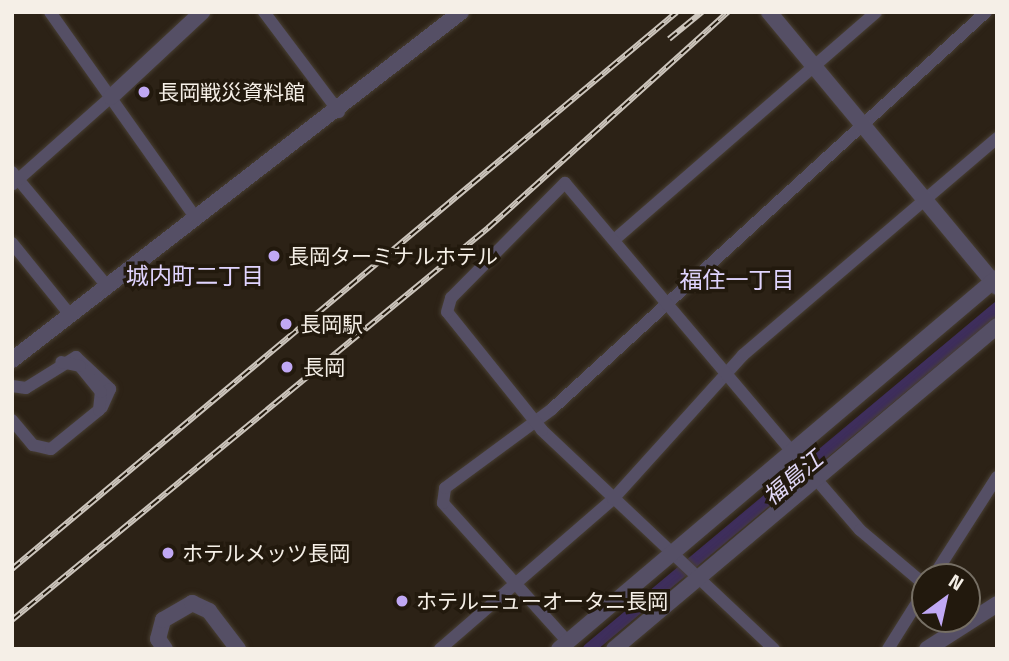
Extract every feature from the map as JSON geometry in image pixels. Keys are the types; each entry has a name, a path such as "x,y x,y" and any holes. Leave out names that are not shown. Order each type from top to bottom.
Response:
{"street":[{"path":"50,12 196,218"},
{"path":"106,285 14,178 111,97 202,12"},
{"path":"264,12 339,112"},
{"path":"12,360 106,285 339,112 461,12"},
{"path":"769,12 814,67 864,127 924,200 995,282 792,452 675,555 563,645 442,495 536,419 665,305 864,127 985,12"},
{"path":"614,240 876,12"},
{"path":"440,649 613,499 725,375 997,138"},
{"path":"775,649 613,499 536,419 447,312 451,298 565,183 665,305 792,452"},
{"path":"12,243 69,315"},
{"path":"614,649 694,575 816,479 997,326"},
{"path":"12,386 26,388 61,362 80,366 101,392 99,410 51,449 33,445 12,420"},
{"path":"942,563 997,477"},
{"path":"816,479 860,530 911,575"},
{"path":"165,649 158,639 163,620 192,603 209,611 238,649"},
{"path":"927,649 997,604"},
{"path":"888,649 911,610"}],"waterway":[{"name":"福島江","path":"589,649 997,308"}],"railway":[{"path":"12,569 677,12"},
{"path":"669,39 702,12"},
{"path":"12,620 488,228 728,12"}],"place":[{"name":"長岡戦災資料館","path":"144,92"},
{"name":"長岡ターミナルホテル","path":"274,256"},
{"name":"長岡駅","path":"286,324"},
{"name":"長岡","path":"287,367"},
{"name":"ホテルメッツ長岡","path":"168,553"},
{"name":"ホテルニューオータニ長岡","path":"402,601"}],"district":[{"name":"城内町二丁目","path":"195,276"},
{"name":"福住一丁目","path":"737,280"}]}
